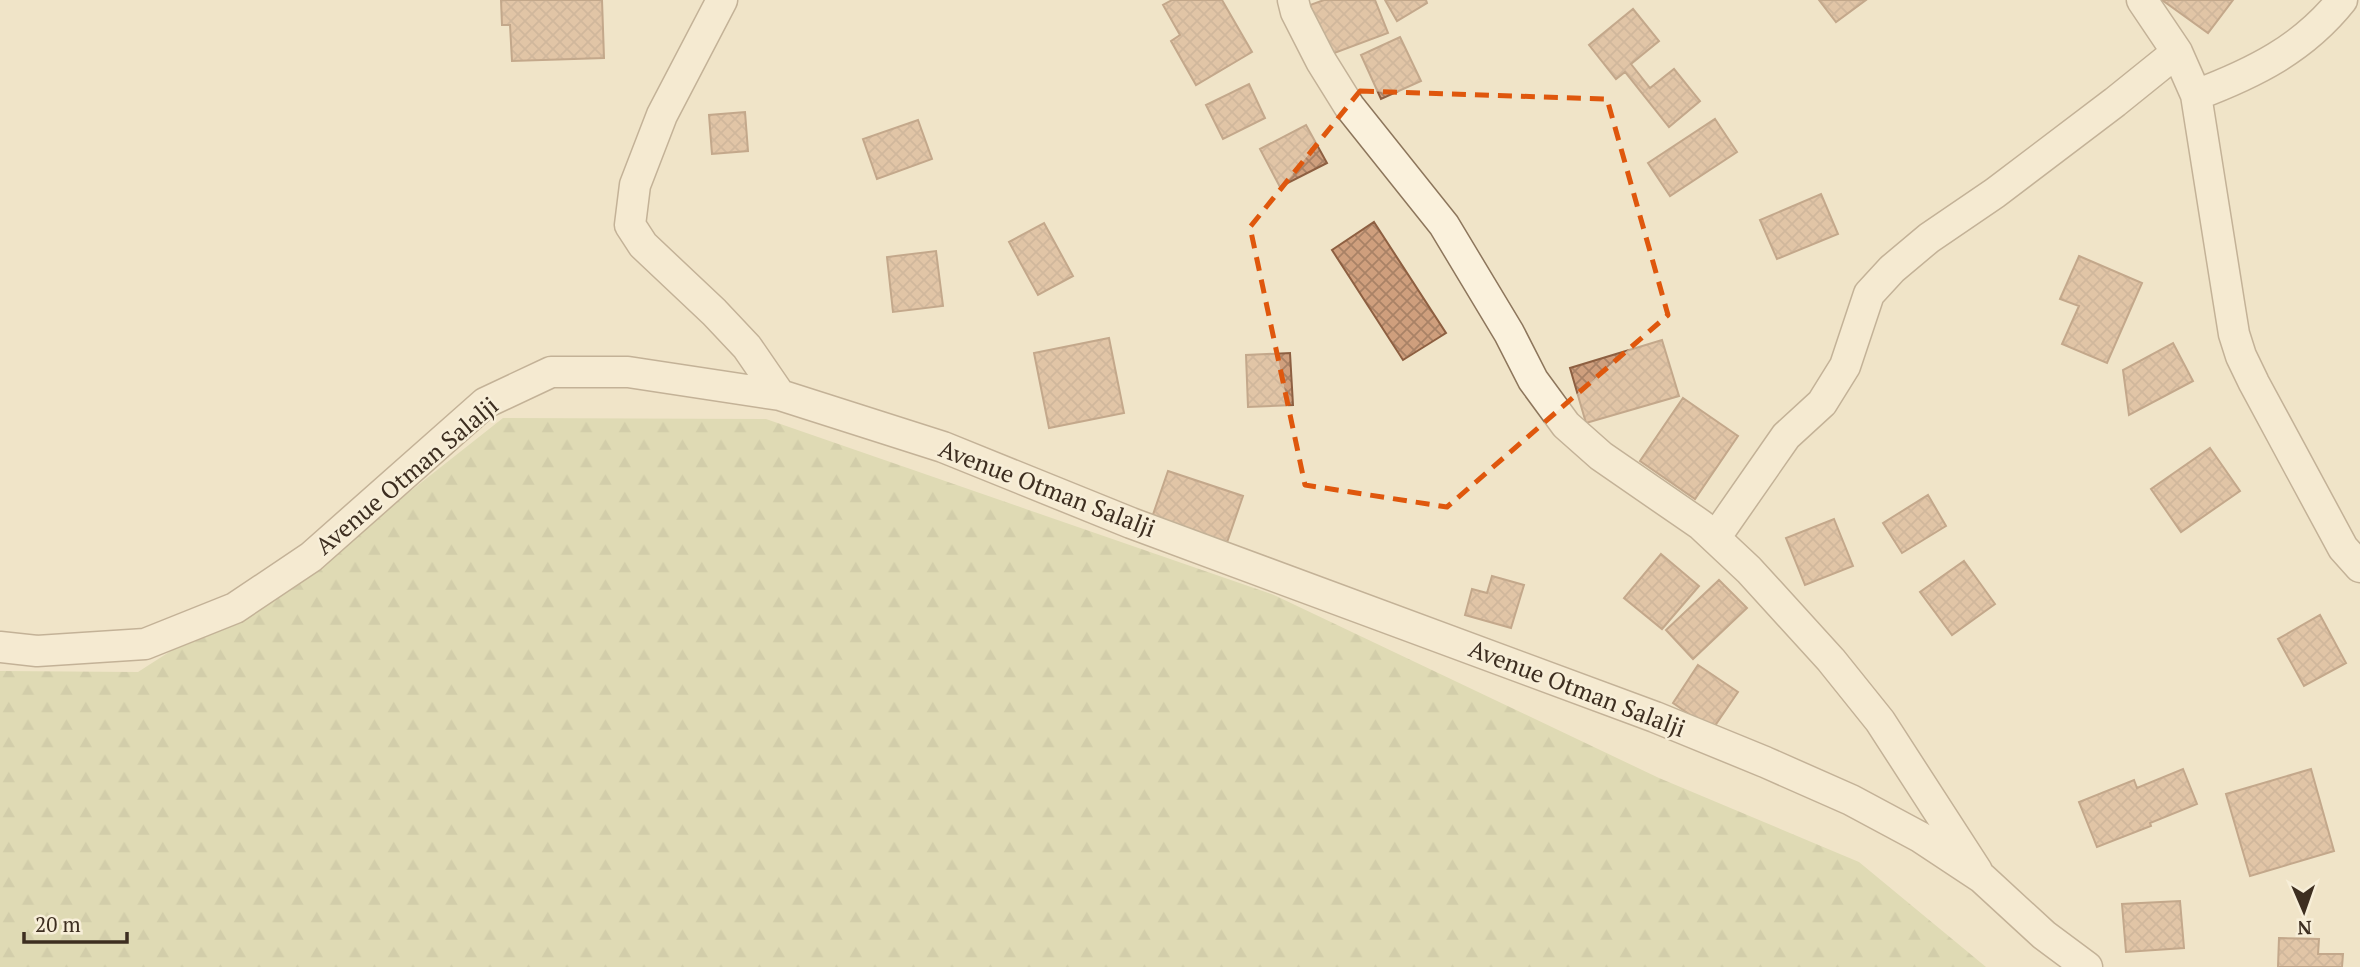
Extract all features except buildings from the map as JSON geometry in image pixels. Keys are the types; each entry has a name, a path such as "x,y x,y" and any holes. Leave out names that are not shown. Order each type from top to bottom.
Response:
{"street":[{"path":"722,0 662,115 635,185 630,225 643,245 747,347 780,395"},
{"path":"1293,0 1296,12 1321,61 1349,106 1444,225 1509,333 1533,380 1566,425 1601,456 1701,525 1749,570 1831,660 1880,721 1982,878"},
{"path":"2142,0 2178,52 2196,95 2232,324 2241,356 2292,457 2343,548 2360,567"},
{"path":"2196,95 2242,77 2291,50 2328,18 2342,0"},
{"path":"1715,538 1786,436 1822,403 1845,366 1869,294 1892,269 1929,239 1996,193 2178,52"},
{"name":"Avenue Otman Salalji","path":"0,647 37,651 145,644 234,608 312,557 485,403 551,372 628,372 780,395 943,447 1131,523 1668,722 1851,800 1920,837 1982,878 2045,935 2087,967"}],"highlighted area":[{"path":"1360,91 1607,99 1668,315 1447,507 1305,485 1250,227"}],"green space":[{"path":"503,418 766,419 1274,595 1659,778 1859,862 1986,967 0,967 0,671 138,672 370,523"}]}
